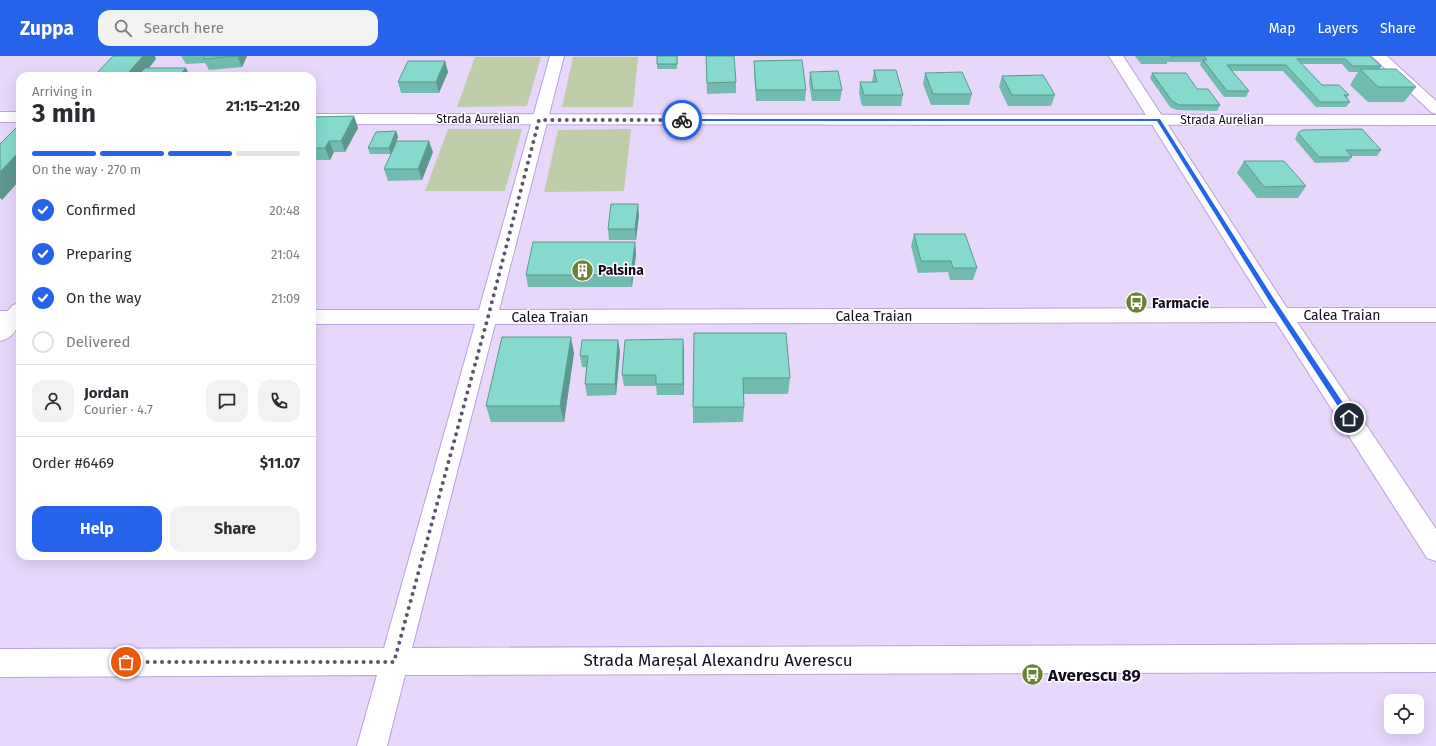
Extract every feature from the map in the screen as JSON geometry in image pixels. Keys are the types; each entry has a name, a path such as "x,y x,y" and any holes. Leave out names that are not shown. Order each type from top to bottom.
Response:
{"street":[{"path":"372,746 557,56"},
{"path":"1116,56 1281,315 1436,550"},
{"path":"1379,56 1436,109"},
{"path":"0,117 16,117"},
{"name":"Strada Aurelian","path":"316,119 1436,120"},
{"name":"Calea Traian","path":"316,317 1436,315"},
{"path":"0,334 13,316"},
{"name":"Strada Mareșal Alexandru Averescu","path":"0,663 1436,658"}],"green space":[{"path":"475,57 541,57 527,106 457,107"},
{"path":"573,57 638,57 633,107 562,107"},
{"path":"448,129 522,129 505,191 425,191"},
{"path":"631,129 624,191 544,192 558,130"}],"building":[{"path":"113,56 143,56 129,72 98,72"},
{"path":"205,56 237,56 203,59"},
{"path":"657,56 677,56 677,64 657,64"},
{"path":"706,56 734,56 736,82 707,83"},
{"path":"1204,56 1370,56 1381,66 1353,66 1345,59 1297,59 1322,85 1339,85 1349,95 1344,95 1350,102 1320,102 1286,65 1227,65 1249,91 1227,91 1203,60 1207,60"},
{"path":"802,60 806,90 756,90 754,61"},
{"path":"408,61 445,61 436,82 398,82"},
{"path":"145,68 186,68 182,72 141,72"},
{"path":"1360,69 1396,69 1416,87 1378,87"},
{"path":"874,70 896,70 903,95 864,95 860,82 877,82"},
{"path":"838,71 842,90 813,90 810,72"},
{"path":"962,72 972,94 933,94 925,73"},
{"path":"1152,73 1186,73 1197,89 1208,89 1220,105 1179,105 1172,101"},
{"path":"1043,75 1055,95 1012,95 1002,76"},
{"path":"354,116 341,141 329,141 325,148 316,148 316,117"},
{"path":"16,128 16,155 0,172 0,144"},
{"path":"1362,129 1381,150 1346,150 1352,157 1319,157 1298,133 1302,130"},
{"path":"396,131 389,148 368,148 376,132"},
{"path":"397,141 429,141 418,169 384,169"},
{"path":"1244,161 1284,161 1306,186 1264,187"},
{"path":"611,204 638,204 635,229 608,229"},
{"path":"914,234 965,234 977,268 953,268 951,261 921,261"},
{"name":"Palsina","path":"533,242 635,242 631,275 526,275"},
{"path":"694,333 786,333 790,378 743,378 744,407 693,407"},
{"path":"502,337 571,337 560,406 486,406"},
{"path":"683,339 683,384 656,384 656,375 622,375 625,340"},
{"path":"582,340 618,340 615,384 585,384 588,356 580,356"}],"way so far":[{"path":"126,662 394,662 488,317 539,120 682,120"}],"place":[{"name":"Palsina","path":"583,270"},
{"name":"Farmacie","path":"1136,303"},
{"name":"Averescu 89","path":"1032,675"}],"route":[{"path":"682,120 1158,120 1270,298 1349,418"}]}
